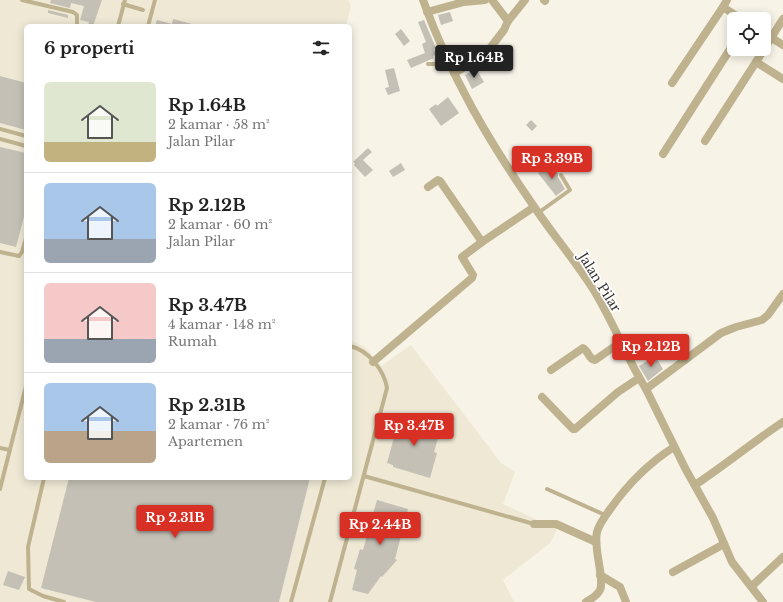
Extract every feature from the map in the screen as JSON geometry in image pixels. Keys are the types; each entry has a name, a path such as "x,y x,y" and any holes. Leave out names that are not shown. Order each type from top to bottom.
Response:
{"street":[{"name":"Jalan Pilar","path":"423,0 447,60 478,118 536,210 593,288 646,389 674,447 713,518 732,562 752,586 760,601"},
{"path":"427,12 464,2 485,0"},
{"path":"492,0 508,21"},
{"path":"454,73 477,60 487,52 504,30 508,21 526,0"},
{"path":"672,84 727,0"},
{"path":"722,7 730,12"},
{"path":"771,32 783,19"},
{"path":"771,37 783,45"},
{"path":"663,154 727,54"},
{"path":"705,141 759,56"},
{"path":"756,62 783,78"},
{"path":"428,187 438,180 440,181 482,242"},
{"path":"373,362 472,278 473,275 462,257 482,242 536,210"},
{"path":"646,389 721,333 762,320 768,315 783,294"},
{"path":"551,370 583,348 586,349 590,358 595,360 621,342"},
{"path":"542,397 575,430 618,392 639,378"},
{"path":"695,486 783,422"},
{"path":"586,602 600,591 600,575 596,542 597,533 605,515 627,486 658,458 674,447"},
{"path":"534,524 556,524 596,542"},
{"path":"673,572 724,544"},
{"path":"752,586 783,558"},
{"path":"600,575 620,587 626,602"}],"lane":[{"path":"22,0 73,12 77,15 77,24"},
{"path":"149,24 155,0"},
{"path":"118,24 124,2 143,10"},
{"path":"428,64 437,64 447,60"},
{"path":"0,129 24,135"},
{"path":"0,139 24,145"},
{"path":"536,210 570,190 561,175"},
{"path":"0,252 19,256 24,245"},
{"path":"330,602 387,388 380,369 362,350 352,347"},
{"path":"0,489 24,394"},
{"path":"0,448 10,450"},
{"path":"364,476 534,524"},
{"path":"44,480 28,547 29,589 43,596 64,602"},
{"path":"292,601 324,480"},
{"path":"547,489 605,515"}],"shaded area":[{"path":"0,0 348,0 351,6 346,24 24,24 24,480 352,480 352,341 365,347 381,366 411,345 501,463 515,472 503,504 557,529 550,543 503,580 514,602 0,602"}],"building":[{"path":"51,0 102,0 94,24 88,24 89,22 80,20 84,6 71,3 70,8 50,3"},
{"path":"48,10 68,15 68,18 48,13"},
{"path":"450,12 453,21 441,25 438,15"},
{"path":"173,19 192,24 172,24"},
{"path":"157,20 172,24 156,24"},
{"path":"424,20 436,48 434,49 436,55 433,56 434,58 411,68 407,60 425,53 422,44 426,42 418,22"},
{"path":"401,29 410,41 404,46 395,34"},
{"path":"394,68 400,91 388,95 385,88 389,87 385,70"},
{"path":"476,69 484,82 472,89 465,75"},
{"path":"0,76 24,82 24,129 0,123"},
{"path":"448,97 459,113 441,126 429,109 436,104 437,106"},
{"path":"531,120 537,126 532,131 526,125"},
{"path":"0,147 24,153 24,217 16,247 0,243"},
{"path":"368,148 372,152 363,160 373,170 365,177 353,162"},
{"path":"401,163 405,170 393,177 389,171"},
{"path":"551,164 558,174 558,177 565,189 556,196 538,173"},
{"path":"655,356 663,369 648,381 639,366"},
{"path":"400,416 441,428 434,452 437,453 430,478 393,467 393,465 387,463"},
{"path":"68,480 310,480 279,602 96,602 41,588"},
{"path":"377,500 408,509 395,559 397,560 382,577 381,576 368,594 352,590 357,570 354,569 360,549 363,550"},
{"path":"8,571 25,577 19,590 3,585"}]}
